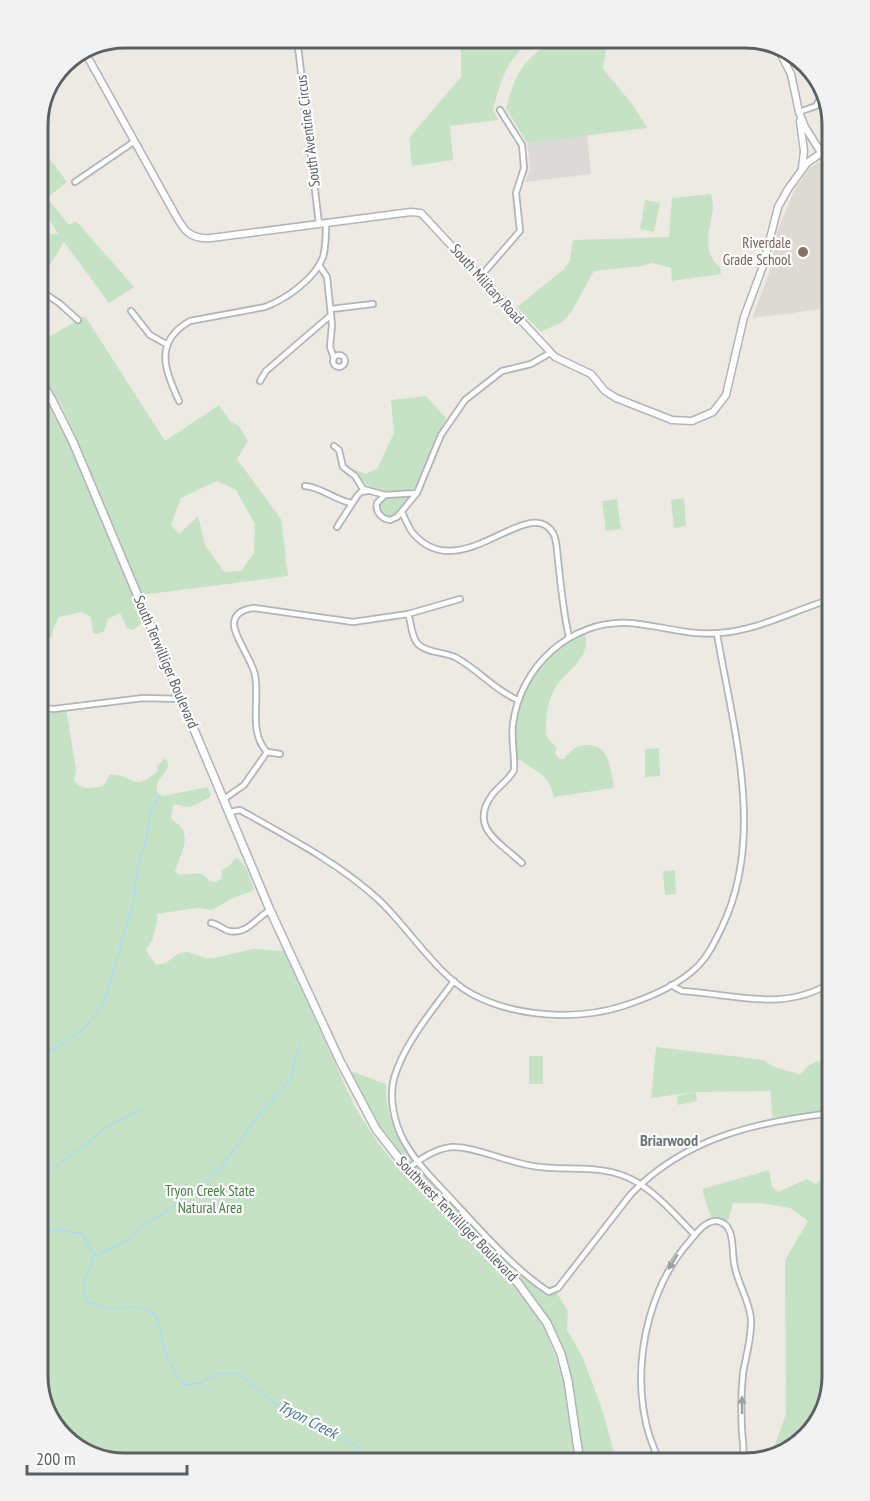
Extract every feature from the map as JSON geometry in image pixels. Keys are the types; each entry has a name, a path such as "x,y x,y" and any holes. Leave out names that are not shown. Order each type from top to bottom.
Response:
{"main road":[{"name":"South Terwilliger Boulevard","path":"48,393 73,442 288,951"},
{"name":"Southwest Terwilliger Boulevard","path":"288,951 363,1106 380,1134 407,1169 519,1283 548,1323 561,1354 568,1381 579,1453"}],"street":[{"name":"South Aventine Circus","path":"299,48 322,224 324,252 319,265"},
{"name":"South Military Road","path":"88,58 180,222 194,237 212,238 411,212 422,213 558,360 591,374 605,391 628,404 680,421 696,421 710,414 720,405 727,391 744,317 763,266 775,216 782,200 810,159 821,153"},
{"path":"782,58 792,78 799,112 804,151 802,170"},
{"path":"799,112 816,106 818,102"},
{"path":"480,277 519,231 516,193 524,168 522,145 500,110"},
{"path":"799,112 807,132 821,153"},
{"path":"75,182 135,141"},
{"path":"179,401 167,371 166,344 182,326 190,321 276,303 301,286 319,265 327,277 332,315 330,347 334,358"},
{"path":"48,296 78,320"},
{"path":"331,309 373,304"},
{"path":"131,311 150,335 166,344"},
{"path":"260,381 266,371 332,315"},
{"path":"385,495 377,505 378,511 382,517 392,520 402,512 417,493 441,435 465,400 502,371 537,362 550,353"},
{"path":"334,446 339,450 343,467 355,476 360,486 368,491 385,495 417,493"},
{"path":"305,486 351,503"},
{"path":"337,527 351,503 359,494 368,491"},
{"path":"402,512 412,532 424,543 450,551 461,551 481,545 522,524 535,522 547,527 554,533 569,637"},
{"path":"280,754 267,752 257,737 258,693 255,673 236,633 234,624 237,615 244,609 254,608 343,622 408,614 460,599"},
{"path":"522,863 495,839 483,820 490,800 514,770 513,724 518,700 532,672 543,659 569,637 591,627 615,623 638,624 684,633 717,634 763,625 822,603"},
{"path":"408,614 414,638 420,646 454,657 500,691 518,700"},
{"path":"230,812 240,810 325,859 377,899 454,981 467,991 514,1009 547,1013 589,1013 615,1008 671,985 693,970 705,958 723,924 739,876 742,851 742,793 737,745 717,634"},
{"path":"48,709 143,698 182,699"},
{"path":"224,799 243,785 267,752"},
{"path":"211,923 225,930 240,931 250,927 270,910"},
{"path":"454,981 417,1033 394,1079 392,1099 397,1125 403,1140 418,1161 495,1246 548,1291 552,1292 558,1288 640,1184 683,1154 729,1133 759,1124 822,1115"},
{"path":"671,985 682,991 776,1000 810,994 822,987"},
{"path":"407,1169 439,1150 459,1147 533,1166 606,1170 640,1184 695,1235"},
{"path":"656,1453 652,1446 643,1403 641,1375 643,1349 655,1301 666,1273 695,1235 705,1224 713,1221 719,1221 727,1226 731,1234 735,1270 750,1308 751,1324 742,1384 744,1453"}],"shaded area":[{"path":"587,135 591,174 525,182 530,169 527,143"},
{"name":"Riverdale Grade School","path":"819,162 822,167 822,309 752,318 770,271 777,232 795,189 810,168"}],"green space":[{"path":"461,48 523,48 507,69 499,88 493,110 498,120 450,126 453,160 412,166 409,138 461,77"},
{"path":"543,48 606,48 603,69 633,105 647,128 527,143 506,108 519,73"},
{"path":"48,156 67,182 48,197"},
{"path":"711,194 713,208 708,247 714,261 720,267 721,274 672,281 671,268 653,263 594,271 567,317 541,332 517,307 564,269 570,261 573,240 669,237 672,198"},
{"path":"48,199 69,225 76,221 134,287 109,303 64,242 48,268 48,234 58,233 48,218"},
{"path":"645,200 660,203 654,232 640,229"},
{"path":"85,316 165,441 219,405 231,422 239,426 248,441 237,459 281,519 288,576 142,595 60,403 48,386 48,337","holes":["217,481 236,490 255,524 254,553 241,571 224,572 205,545 198,516 179,534 171,525 181,498"]},
{"path":"426,396 446,418 415,488 389,493 371,488 358,477 354,469 365,474 377,469 394,433 391,400"},
{"path":"48,404 62,429 135,596 142,623 133,630 127,628 120,613 108,619 104,631 98,634 93,633 91,617 82,612 59,617 52,637 48,639"},
{"path":"411,494 412,496 392,517 387,517 380,512 380,502 385,497"},
{"path":"684,498 686,526 674,528 671,500"},
{"path":"617,499 621,529 606,531 602,501"},
{"path":"585,634 586,642 582,656 555,688 551,698 547,713 546,733 557,748 555,753 559,759 564,759 579,746 595,746 600,749 608,760 614,788 554,797 549,783 543,776 517,760 515,740 517,720 528,685 539,669 551,655 567,643"},
{"name":"Tryon Creek State Natural Area","path":"66,708 76,770 74,781 81,786 88,788 103,786 110,775 119,775 141,782 157,772 157,766 164,759 167,760 168,767 158,783 158,794 162,796 208,787 211,794 209,798 189,807 173,805 171,818 182,828 185,838 175,871 182,875 202,874 209,881 215,882 221,879 222,870 238,858 246,868 254,890 212,910 198,908 156,914 158,916 153,938 146,950 156,965 166,963 179,953 188,952 205,958 214,958 253,949 284,951 355,1107 378,1143 403,1174 515,1285 541,1320 564,1385 574,1453 120,1453 101,1449 82,1440 61,1419 49,1391 48,1376 48,709"},
{"path":"659,748 660,776 645,777 645,749"},
{"path":"675,870 676,894 665,895 663,871"},
{"path":"656,1047 764,1060 800,1075 808,1066 817,1061 822,1063 822,1111 772,1118 771,1091 696,1092 697,1101 678,1105 677,1096 695,1092 651,1098"},
{"path":"529,1056 543,1056 543,1084 529,1084"},
{"path":"348,1070 386,1084 387,1105 393,1124 413,1160 406,1164 388,1141"},
{"path":"418,1165 512,1264 508,1267 414,1174"},
{"path":"769,1170 772,1186 778,1192 807,1179 816,1184 822,1178 821,1386 814,1410 803,1427 788,1440 774,1447 786,1414 785,1260 808,1221 790,1208 760,1203 733,1203 729,1219 725,1222 711,1218 702,1189"},
{"path":"514,1272 555,1290 568,1311 567,1330 583,1358 602,1409 614,1453 582,1453 576,1408 565,1362 547,1318"}],"waterway":[{"path":"48,1052 84,1029 104,1003 133,904 138,865 147,838 150,814 160,794"},
{"path":"96,1255 124,1242 139,1229 169,1210 221,1168 257,1117 290,1080 300,1044"},
{"path":"48,1171 109,1125 141,1110"},
{"name":"Tryon Creek","path":"48,1230 81,1233 95,1255 85,1278 84,1289 87,1302 109,1308 139,1307 155,1314 169,1360 185,1385 200,1383 220,1373 239,1374 278,1406 334,1430 365,1453"}],"place":[{"name":"Riverdale Grade School","path":"803,252"}],"district":[{"name":"Briarwood","path":"669,1140"}]}
